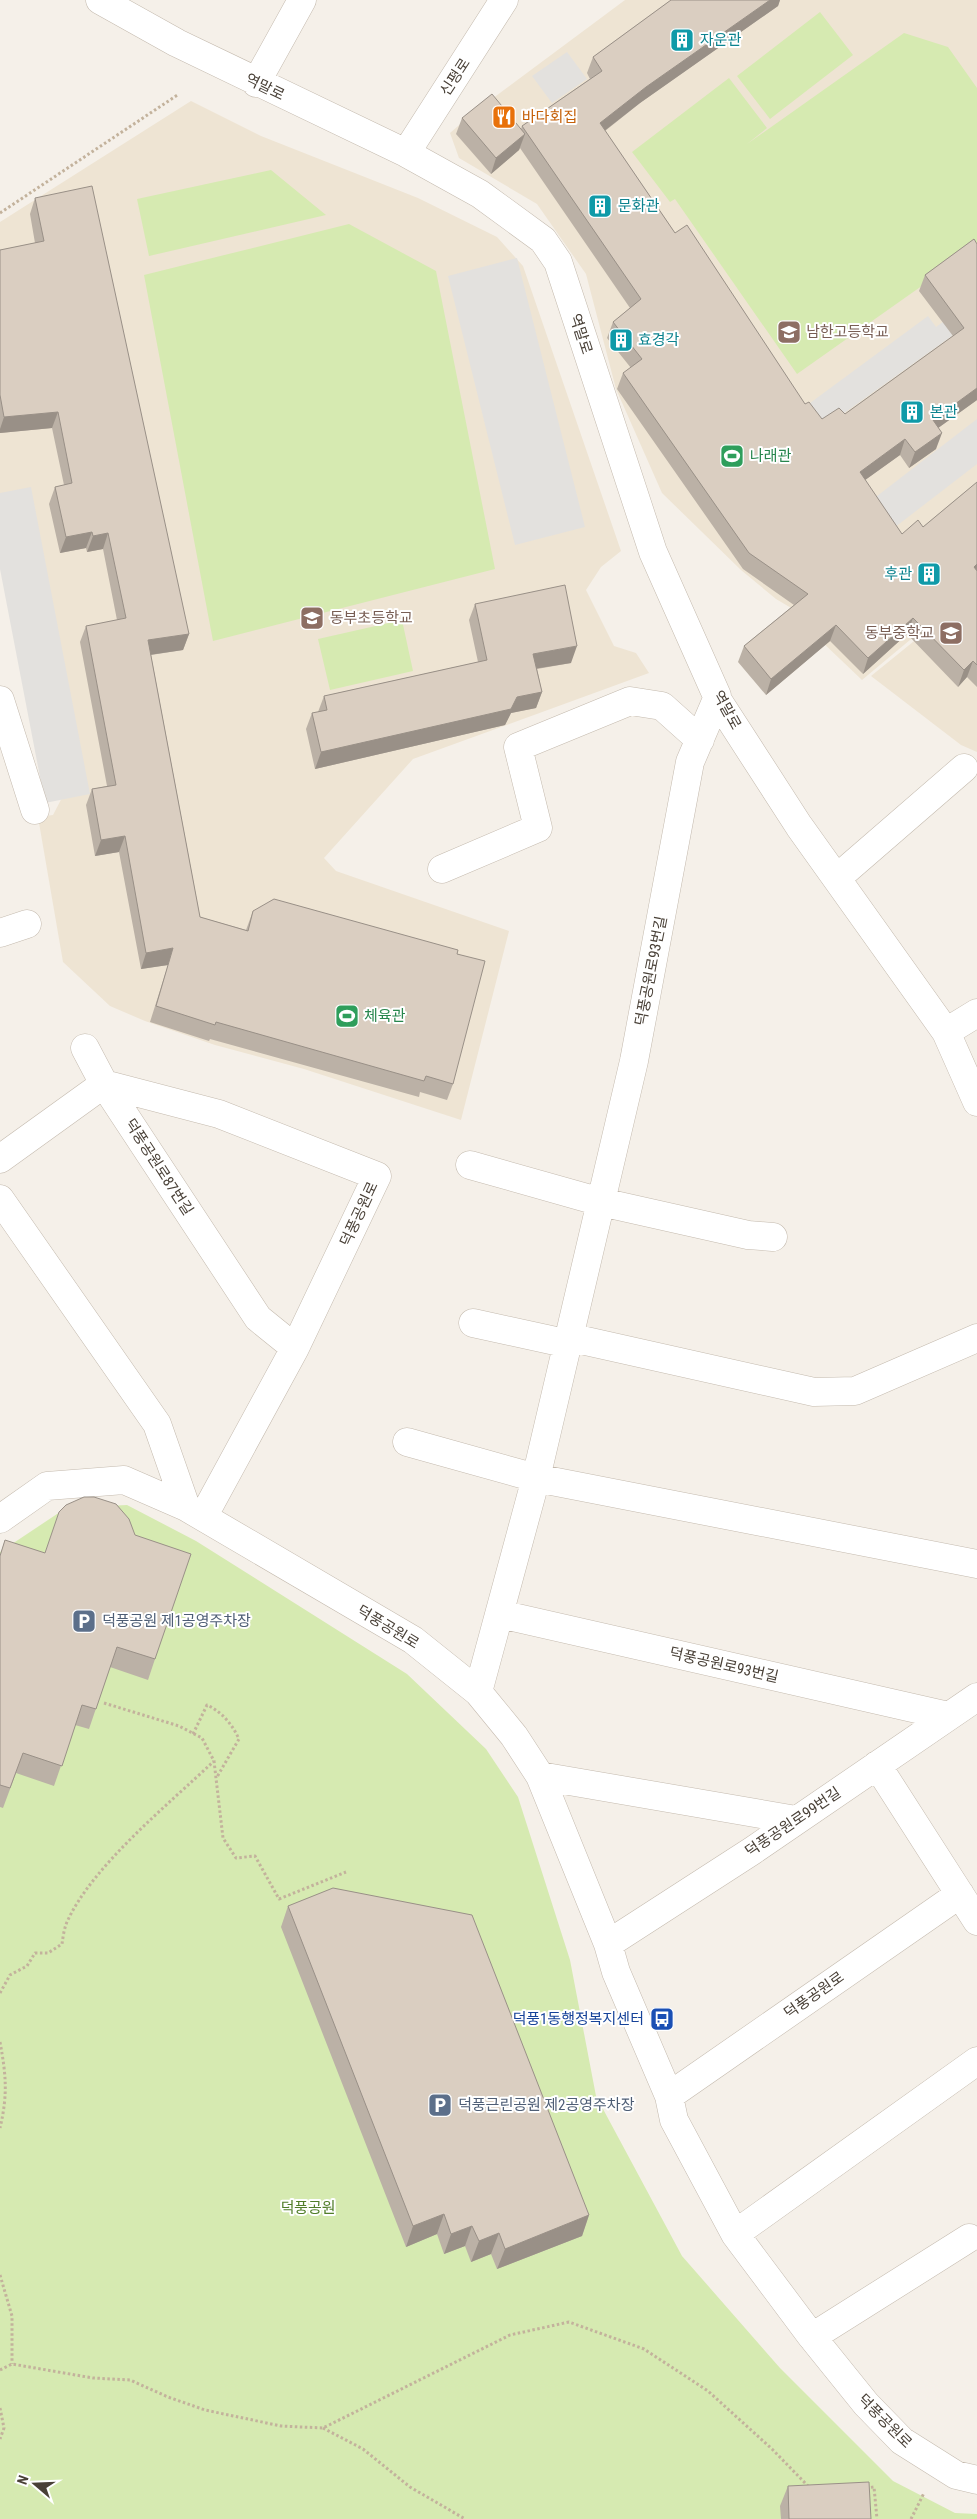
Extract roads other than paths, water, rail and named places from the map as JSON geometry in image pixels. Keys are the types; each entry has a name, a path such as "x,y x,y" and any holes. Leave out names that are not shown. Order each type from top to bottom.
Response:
{"street":[{"name":"역말로","path":"100,0 177,43 406,153 480,194 543,240 558,262 654,552 717,699 800,826 946,1032 977,1102"},
{"path":"256,82 302,0"},
{"name":"신평로","path":"406,153 504,0"},
{"name":"덕풍공원로93번길","path":"478,1692 536,1478 634,1061 690,762 717,699"},
{"path":"0,700 35,810"},
{"path":"442,869 538,828 518,747 630,701 662,706 700,740"},
{"path":"837,878 964,768"},
{"path":"0,933 27,924"},
{"path":"946,1032 977,1013"},
{"path":"0,1160 104,1084 85,1048"},
{"name":"덕풍공원로","path":"104,1084 218,1114 378,1176 295,1348 194,1512"},
{"name":"덕풍공원로87번길","path":"104,1084 258,1318 295,1348"},
{"path":"470,1165 601,1202 748,1235 773,1237"},
{"path":"0,1200 157,1424 194,1512"},
{"path":"473,1323 560,1342 568,1337 814,1392 855,1391 977,1338"},
{"path":"407,1442 536,1478 977,1564"},
{"name":"덕풍공원로","path":"0,1519 47,1486 124,1480 194,1512 290,1570 413,1640 478,1692 514,1736 540,1776 608,1944 616,1972 669,2096 674,2120 736,2234 812,2337 866,2404 902,2441 956,2475 977,2480"},
{"name":"덕풍공원로93번길","path":"500,1614 948,1716"},
{"name":"덕풍공원로99번길","path":"608,1944 796,1820 977,1697"},
{"path":"877,1765 977,1921"},
{"path":"540,1776 796,1820"},
{"name":"덕풍공원로","path":"669,2096 960,1894"},
{"path":"736,2234 977,2061"},
{"path":"812,2337 970,2238"}],"place":[{"name":"자운관","path":"682,40"},
{"name":"바다회집","path":"504,117"},
{"name":"문화관","path":"600,206"},
{"name":"남한고등학교","path":"789,332"},
{"name":"효경각","path":"621,340"},
{"name":"본관","path":"912,412"},
{"name":"나래관","path":"732,456"},
{"name":"후관","path":"929,574"},
{"name":"동부초등학교","path":"312,618"},
{"name":"동부중학교","path":"951,633"},
{"name":"체육관","path":"347,1016"},
{"name":"덕풍공원 제1공영주차장","path":"84,1621"},
{"name":"덕풍1동행정복지센터","path":"662,2019"},
{"name":"덕풍근린공원 제2공영주차장","path":"440,2105"}],"park label":[{"name":"덕풍공원","path":"308,2208"}]}
